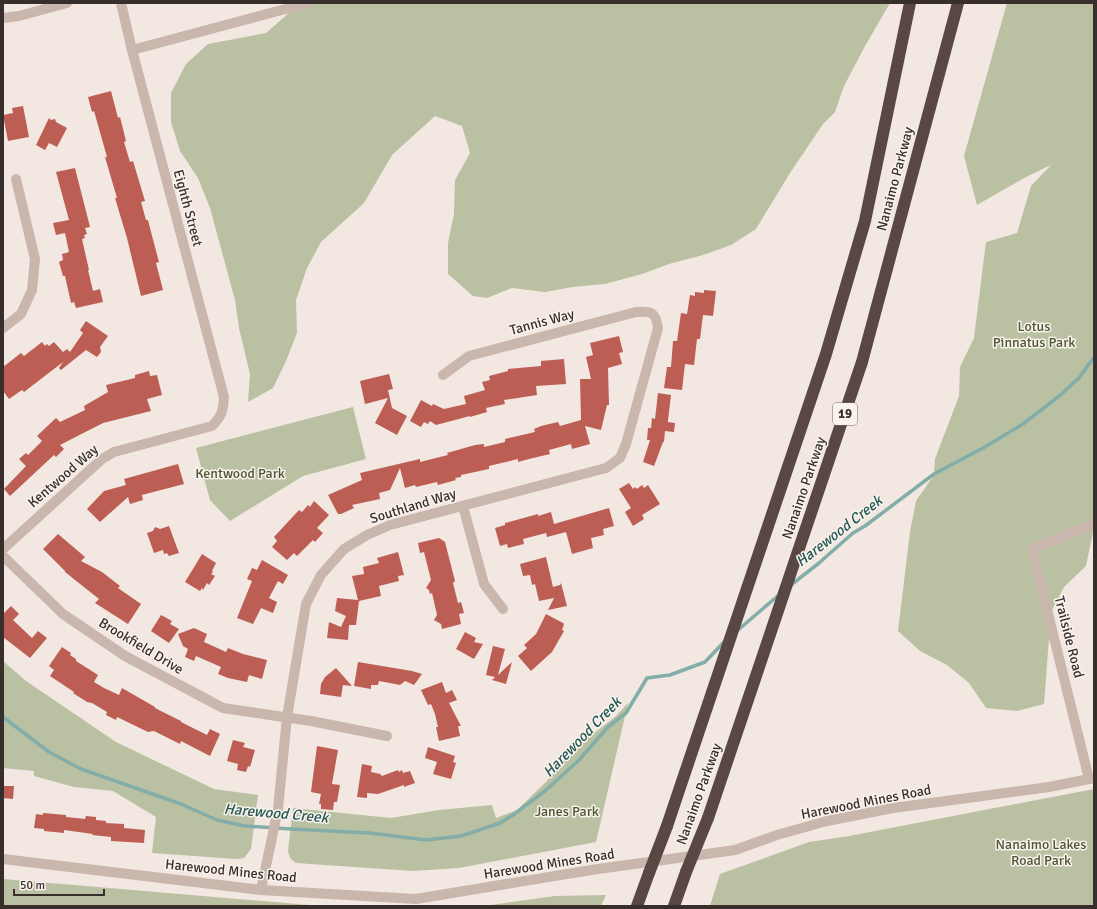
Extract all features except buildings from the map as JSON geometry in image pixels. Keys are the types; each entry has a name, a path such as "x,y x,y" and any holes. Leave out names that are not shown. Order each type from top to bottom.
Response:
{"highway":[{"name":"Nanaimo Parkway","path":"637,906 667,826 826,354 865,220 910,3"},
{"name":"Nanaimo Parkway","path":"674,906 708,818 862,362 958,3"}],"street":[{"path":"3,18 19,16 67,3"},
{"name":"Eighth Street","path":"121,3 132,50 224,398 224,409 219,419"},
{"path":"132,50 308,3"},
{"path":"3,328 21,314 32,290 35,259 16,179"},
{"name":"Tannis Way","path":"443,375 469,356 636,312 647,311 653,314"},
{"name":"Southland Way","path":"261,890 278,809 287,717 306,604 321,574 344,549 367,535 390,525 606,468 620,458 626,444 658,328 657,320 653,314"},
{"name":"Kentwood Way","path":"3,549 102,459 114,452 212,426 219,419"},
{"path":"463,506 484,584 502,609"},
{"name":"Trailside Road","path":"1092,779 1032,549 1086,528 1094,523"},
{"name":"Brookfield Drive","path":"3,556 64,614 125,656 223,708 287,717 387,736"},
{"name":"Harewood Mines Road","path":"3,859 261,890 416,900 591,870 735,850 777,835 827,821 893,808 1092,779"}],"green space":[{"path":"311,3 890,3 844,86 835,112 823,124 790,173 756,229 731,245 642,274 605,284 572,287 545,292 512,288 487,298 473,296 448,274 448,243 454,214 455,180 470,153 462,126 435,116 392,155 364,203 321,242 307,268 296,300 297,333 286,361 273,388 248,402 250,374 239,328 235,300 210,208 198,178 180,151 171,122 171,93 186,64 208,44 266,33 290,12"},
{"name":"Lotus Pinnatus Park","path":"1007,3 1094,3 1094,527 1086,566 1064,587 1051,612 1044,704 1017,711 986,708 969,683 947,665 920,651 898,631 910,532 916,501 934,475 935,459 959,396 960,367 974,338 986,242 1017,233 1031,186 1051,165 1026,177 977,205 964,156"},
{"name":"Kentwood Park","path":"353,407 366,459 303,476 230,521 210,500 196,448"},
{"path":"3,661 26,681 116,742 214,789 258,795 251,849 244,858 237,859 152,853 156,817 113,791 74,787 34,776 34,771 3,768"},
{"name":"Janes Park","path":"628,703 596,842 459,868 413,871 296,863 290,858 288,851 293,808 391,818 439,810 492,805 496,818 517,810 546,782 569,752 615,717"},
{"name":"Nanaimo Lakes Road Park","path":"1094,789 1094,906 710,906 720,874 809,842 849,836"},
{"path":"3,879 321,906 3,906"},
{"path":"606,895 601,906 484,906 555,896"}],"waterway":[{"name":"Harewood Creek","path":"791,585 853,533 865,526 934,474 983,448 1023,424 1058,397 1079,378 1094,357"},
{"name":"Harewood Creek","path":"738,630 780,594"},
{"name":"Harewood Creek","path":"3,717 49,752 81,769 181,804 217,820 245,826 370,833 426,840 461,836 500,823 513,815 545,791 579,760 608,727 626,713 647,678 670,675 705,662 724,642"}]}
